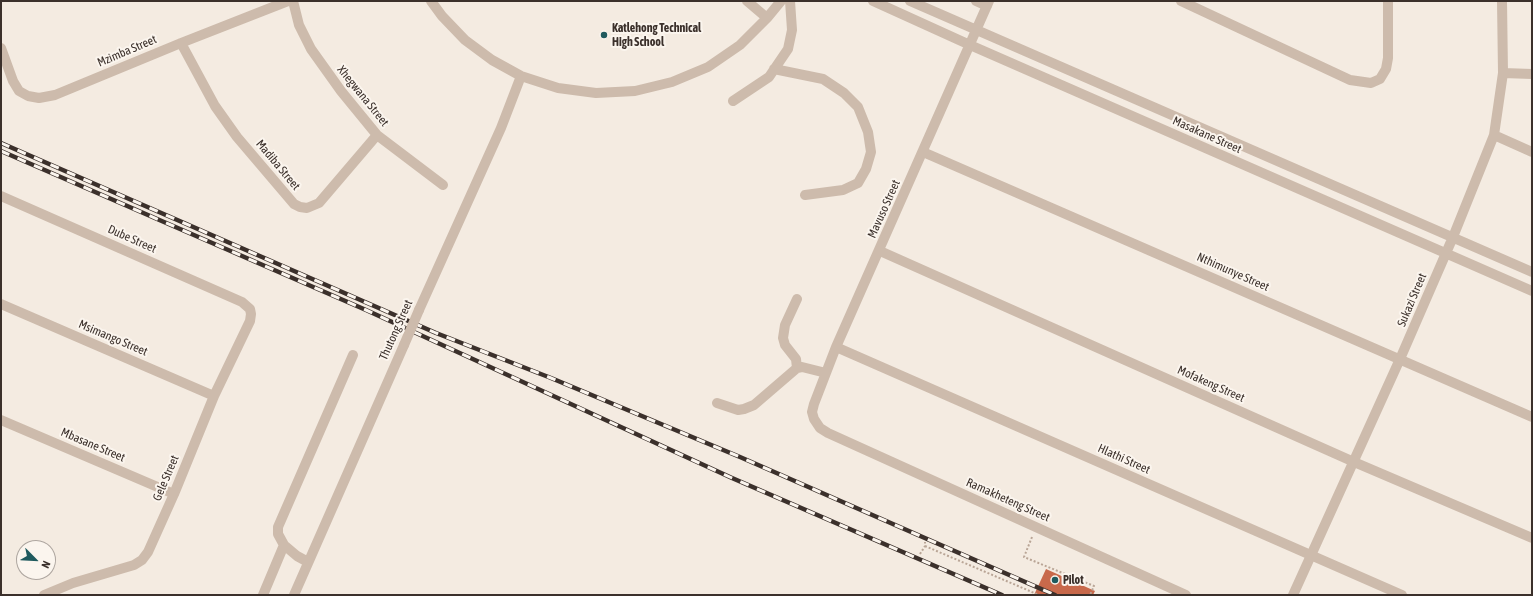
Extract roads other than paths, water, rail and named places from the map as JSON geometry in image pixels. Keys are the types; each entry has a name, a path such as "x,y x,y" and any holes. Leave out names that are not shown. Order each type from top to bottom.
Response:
{"street":[{"name":"Mzimba Street","path":"1,48 13,81 20,91 28,96 39,98 55,95 288,1"},
{"name":"Xhegwana Street","path":"293,1 299,25 311,49 377,135 443,185"},
{"path":"431,1 442,16 465,40 492,60 521,76 558,88 596,93 635,91 657,86 672,82 708,67 740,45 768,18 780,1"},
{"path":"747,1 768,18"},
{"path":"733,101 769,76 788,49 792,30 790,1"},
{"name":"Masakane Street","path":"873,1 970,45 1532,291"},
{"name":"Masakane Street","path":"910,1 1532,272"},
{"path":"976,1 988,4"},
{"path":"1181,1 1350,80 1371,83 1380,79 1386,69 1388,58 1388,1"},
{"name":"Sukazi Street","path":"1294,595 1454,237 1494,135 1503,73 1502,1"},
{"name":"Mavuso Street","path":"820,428 814,419 812,412 836,347 880,251 988,4"},
{"name":"Madiba Street","path":"181,43 215,106 237,137 294,204 300,207 307,208 319,203 377,135"},
{"path":"774,69 823,79 844,93 858,107 868,132 871,152 866,169 858,183 844,190 805,195"},
{"path":"1503,73 1532,74"},
{"name":"Thutong Street","path":"294,595 419,310 501,128 521,76"},
{"path":"1494,135 1532,152"},
{"name":"Nthimunye Street","path":"923,152 1532,417"},
{"name":"Dube Street","path":"1,196 242,302 250,309"},
{"name":"Mofakeng Street","path":"880,251 1354,462 1532,538"},
{"path":"797,299 786,324 783,338 785,345 796,359 797,368"},
{"name":"Msimango Street","path":"1,304 214,396"},
{"name":"Gele Street","path":"44,595 73,583 134,565 142,560 148,552 174,494 214,396 250,322 250,309"},
{"name":"Hlathi Street","path":"836,347 1402,595"},
{"path":"308,562 297,556 284,545 278,534 280,520 352,355"},
{"path":"718,402 738,410 749,408 797,368 802,367 826,373"},
{"name":"Mbasane Street","path":"1,420 174,494"},
{"name":"Ramakheteng Street","path":"820,428 1186,595"},
{"path":"263,595 284,545"}],"railway":[{"path":"1,143 436,333 551,378 740,457 1055,595"},
{"path":"1,151 366,310 732,478 1002,595"}],"place":[{"name":"Katlehong Technical High School","path":"604,35"},
{"name":"Pilot","path":"1055,580"}]}
